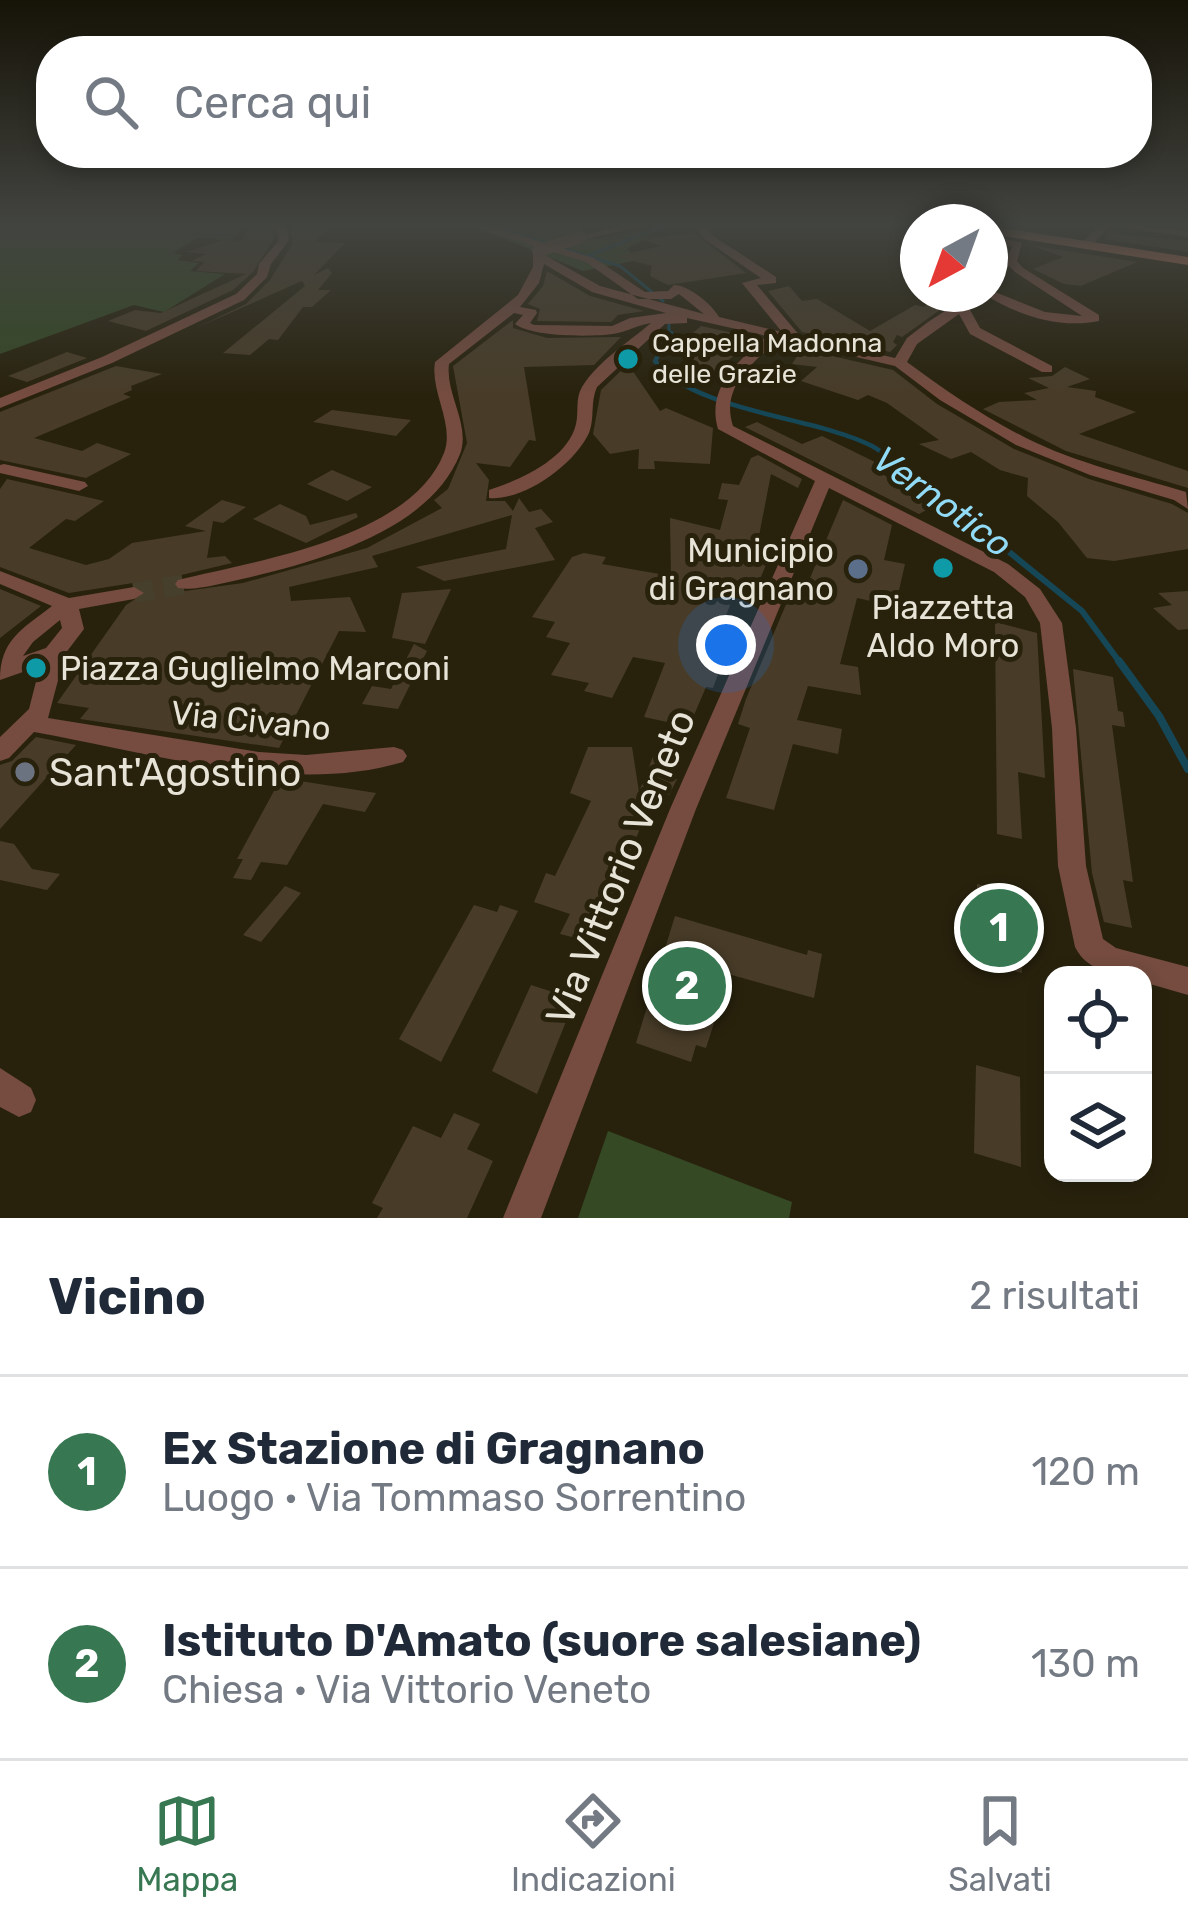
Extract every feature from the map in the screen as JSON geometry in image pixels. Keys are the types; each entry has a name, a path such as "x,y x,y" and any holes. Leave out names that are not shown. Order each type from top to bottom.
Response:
{"street":[{"path":"0,403 107,360 240,297 257,281"},
{"path":"185,584 359,538 433,486 453,452 439,373 442,362 533,289 534,281"},
{"path":"583,281 596,289 655,303 679,288 711,313 713,320"},
{"path":"622,281 686,318"},
{"path":"767,281 748,284 798,342"},
{"path":"1008,303 1076,322 1094,317 1036,281"},
{"path":"510,308 531,313 522,324 531,329 614,330 638,320 713,320 900,363 945,398 1022,442 1180,496 1188,504"},
{"path":"900,363 914,336 958,312"},
{"path":"966,312 975,331 1047,369"},
{"path":"495,494 519,488 563,453 583,430 585,393 596,378 662,320 686,318"},
{"path":"774,337 734,372 723,402 726,428 1001,568 1033,593 1051,623 1064,728 1072,866 1090,947 1108,959 1188,981"},
{"path":"1,472 79,486"},
{"name":"Via Vittorio Veneto","path":"522,1218 683,809 824,481"},
{"path":"0,577 67,605"},
{"path":"1,672 25,637 67,605 134,593"},
{"path":"11,736 45,701 54,653 73,629 67,605"},
{"path":"0,646 43,623"},
{"path":"1,672 54,653"},
{"name":"Via Civano","path":"11,736 330,764 394,755"}],"green space":[{"path":"0,281 214,281 164,312 134,305 0,354"},
{"path":"608,1131 792,1202 789,1218 578,1218"}],"building":[{"path":"231,281 243,281 146,331 108,321 135,310 161,313"},
{"path":"269,281 326,281 318,290 331,290 312,307 303,307 278,340 269,339 250,355 223,353 305,286 302,281 196,328 246,304"},
{"path":"544,281 564,281 590,296 644,311 618,315 611,322 537,321 540,309 528,304"},
{"path":"1057,281 1093,281 1081,286"},
{"path":"789,286 802,301 817,299 870,331 903,312 937,312 902,337 897,335 893,342 897,345 890,352 802,332 768,291"},
{"path":"513,320 513,328 547,338 621,337 594,365 524,367 536,441 529,440 510,467 476,463 489,480 486,501 505,501 513,511 519,498 529,512 541,509 553,522 535,528 555,560 444,581 416,567 506,549 512,515 372,556 378,567 289,587 291,601 350,597 366,632 339,631 279,748 80,719 89,708 57,703 126,605 148,591 133,583 69,593 0,567 0,489 7,479 104,501 75,521 66,519 29,548 86,565 109,559 132,543 206,531 185,526 222,500 246,507 223,523 213,521 207,558 225,556 232,563 177,576 170,584 178,592 243,583 367,548 442,508 434,500 448,489 467,443 453,366"},
{"path":"701,326 757,338 714,371 688,366 695,362 688,360 713,342 686,339"},
{"path":"802,349 893,370 937,404 1014,449 1089,479 1172,504 1188,513 1188,549 1114,561 1087,558 1058,522 1027,496 1028,478 1000,470 971,452 951,459 919,444 939,440 887,403 868,395 858,400 801,381 817,367 792,364"},
{"path":"67,352 87,358 27,382 8,376"},
{"path":"628,364 660,411 666,408 713,428 710,464 654,461 655,469 638,469 639,449 610,454 593,434 601,390"},
{"path":"116,366 162,374 131,386 123,394 131,397 34,438 82,451 97,443 131,454 86,478 0,460 0,412"},
{"path":"1065,367 1090,379 1067,387 1096,391 1095,397 1136,412 1079,434 1188,471 1188,488 1066,451 983,409 999,402 1037,400 1024,393 1049,388 1028,378 1052,376"},
{"path":"332,410 411,420 396,436 313,422"},
{"path":"757,422 802,444 822,436 881,465 871,469 913,489 904,493 932,507 919,514 745,427"},
{"path":"758,455 802,479 798,488 771,474 758,541 775,544 748,607 731,603 714,645 728,648 713,688 706,687 694,715 684,712 680,721 672,723 644,717 665,663 633,657 612,698 584,691 589,683 551,675 570,643 546,637 555,622 532,617 572,557 584,553 606,557 602,564 671,576 670,518 720,530 728,500 718,499 722,483 739,485 751,458"},
{"path":"332,470 372,487 347,501 307,484"},
{"path":"843,500 892,525 884,560 905,564 897,599 882,596 880,603 857,598 840,664 858,667 861,695 808,686 797,720 842,729 838,754 793,744 774,810 726,798 750,728 738,724 746,699 790,595 802,597"},
{"path":"280,504 306,516 310,525 356,513 358,517 306,543 253,519"},
{"path":"0,589 41,606 0,638"},
{"path":"451,589 425,644 392,638 402,593"},
{"path":"1188,591 1188,629 1178,630 1153,608 1172,605 1158,593"},
{"path":"995,622 1037,633 1045,778 1018,772 1022,839 997,834"},
{"path":"414,644 427,651 398,709 362,704 372,686 391,689"},
{"path":"1073,669 1113,677 1118,711 1123,712 1125,727 1112,725 1133,882 1123,880 1132,928 1104,922 1092,873"},
{"name":"Sant'Agostino","path":"36,737 76,745 0,829 0,765 12,761"},
{"path":"588,747 632,747 639,792 654,754 674,760 667,776 677,779 669,795 656,791 592,942 560,934 570,914 534,902 546,873 555,876 591,801 570,793"},
{"path":"281,778 376,793 365,812 323,804 287,865 261,862 251,880 233,878 243,859 237,859"},
{"path":"0,841 14,844 32,869 60,874 47,890 0,880"},
{"path":"977,884 1020,894 1022,973 976,961"},
{"path":"285,886 301,893 261,942 243,935"},
{"path":"474,905 497,912 500,905 518,911 441,1062 399,1039"},
{"path":"675,916 807,955 808,950 822,954 814,998 721,972 707,1021 714,1023 706,1048 696,1045 691,1062 636,1043"},
{"path":"531,985 575,999 537,1094 492,1071"},
{"path":"976,1065 1020,1077 1021,1167 974,1153"},
{"path":"454,1113 480,1124 467,1149 493,1161 467,1218 377,1218 383,1208 372,1203 413,1126 441,1138"}],"waterway":[{"name":"Vernotico","path":"638,281 663,301"},
{"name":"Vernotico","path":"669,322 669,336"},
{"name":"Vernotico","path":"671,333 655,361 674,378 726,403 848,436 916,476"},
{"name":"Vernotico","path":"916,476 1082,611 1121,664"},
{"name":"Vernotico","path":"1119,661 1159,716 1188,769"}],"tunnel":[{"path":"134,593 185,584"}],"place":[{"name":"Cappella Madonna delle Grazie","path":"628,359"},
{"name":"Piazzetta Aldo Moro","path":"943,568"},
{"name":"Municipio di Gragnano","path":"858,569"},
{"name":"Piazza Guglielmo Marconi","path":"36,668"},
{"name":"Sant'Agostino","path":"25,772"},
{"name":"Ex Stazione di Gragnano","path":"999,928"},
{"name":"Istituto D'Amato (suore salesiane)","path":"687,986"}]}
